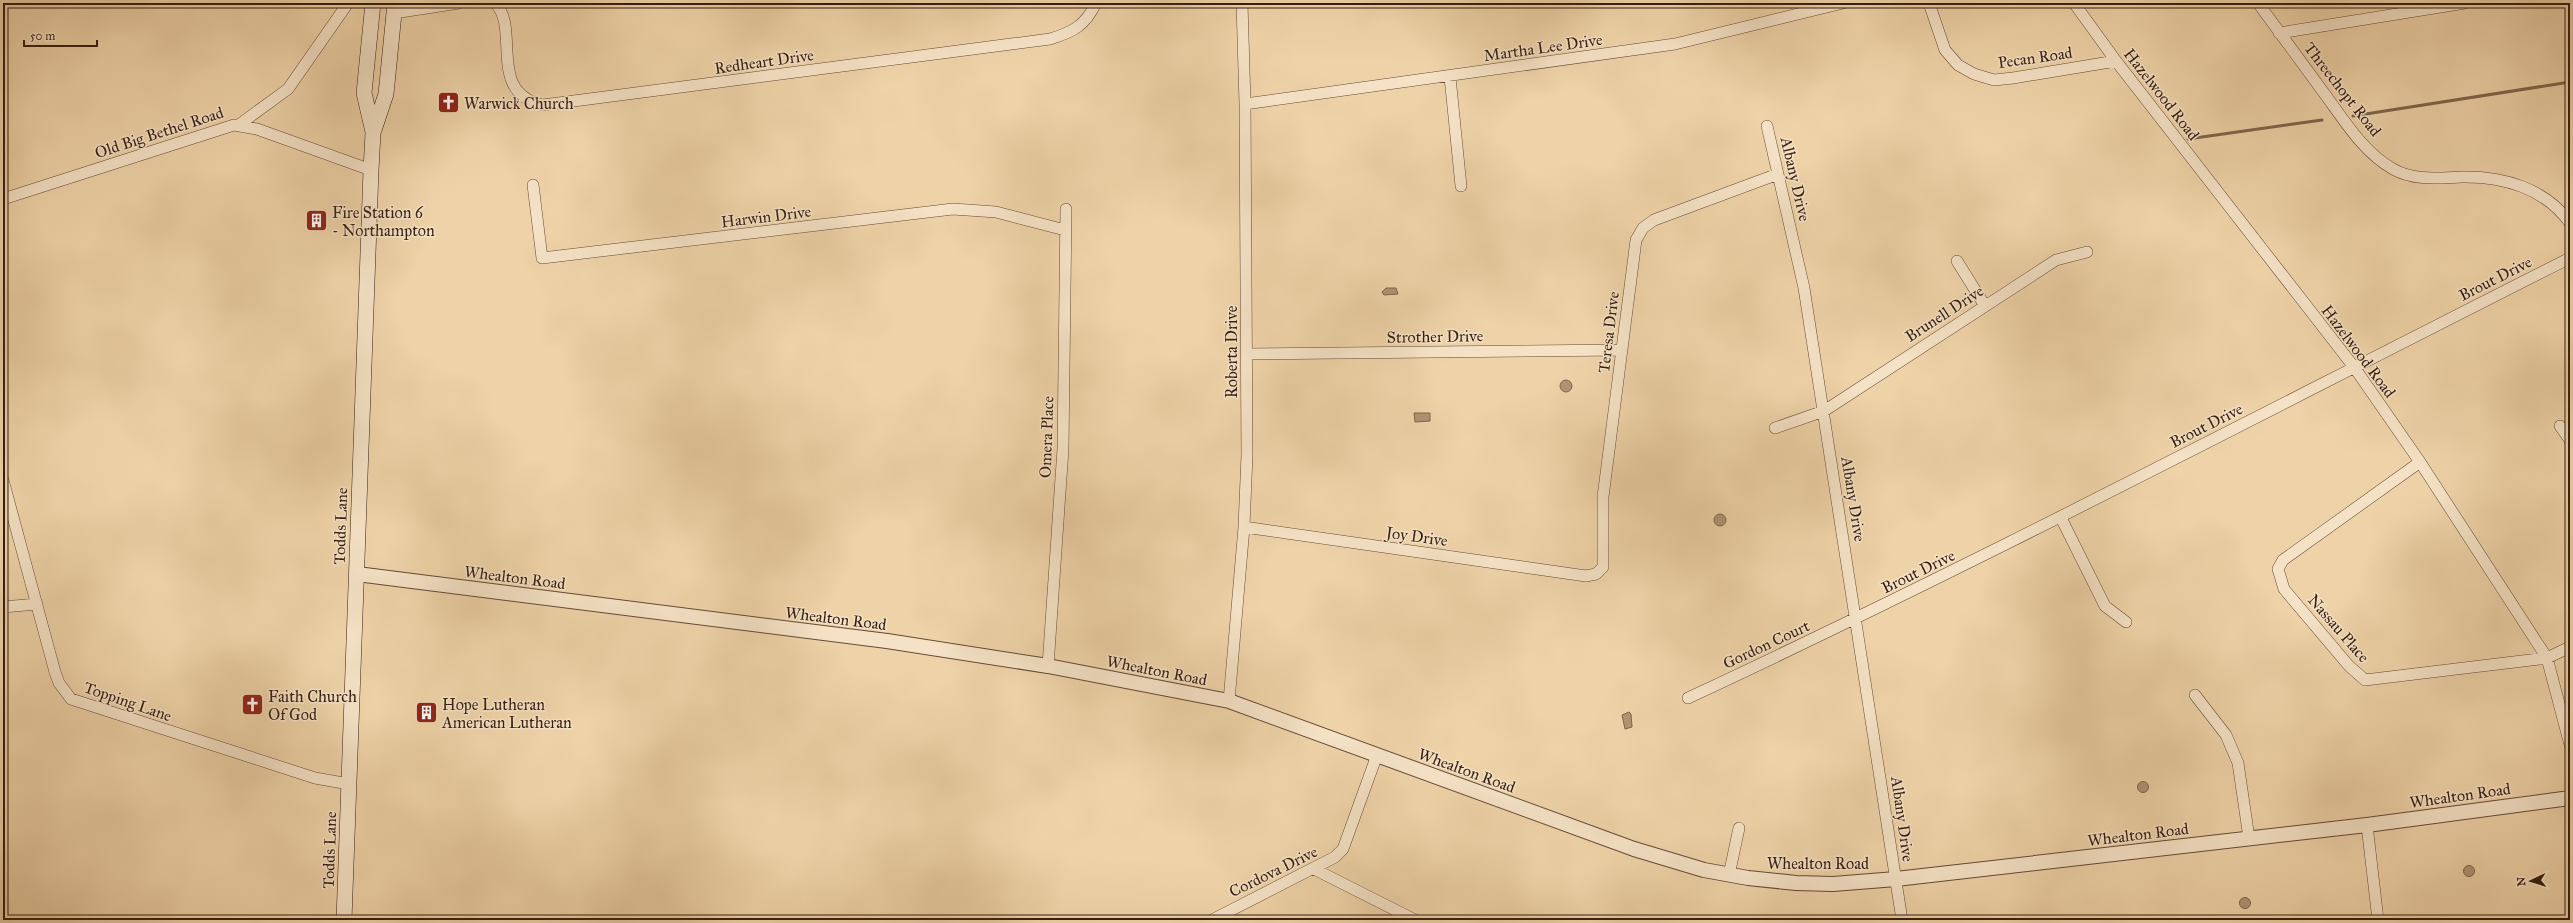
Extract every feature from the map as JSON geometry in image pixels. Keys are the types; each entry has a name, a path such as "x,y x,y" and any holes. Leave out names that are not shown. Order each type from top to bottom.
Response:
{"main road":[{"name":"Todds Lane","path":"373,3 364,93 373,133"},
{"name":"Todds Lane","path":"344,920 373,133 386,94 395,8"}],"street":[{"path":"240,124 288,89 348,3"},
{"path":"395,8 459,3"},
{"name":"Redheart Drive","path":"494,3 501,14 513,85 524,98 543,105 1050,40 1072,33 1090,16 1096,3"},
{"name":"Roberta Drive","path":"1229,701 1244,527 1247,455 1248,354 1245,104 1242,3"},
{"name":"Martha Lee Drive","path":"1245,104 1450,77 1675,44 1842,3"},
{"name":"Pecan Road","path":"1929,3 1945,50 1958,65 1974,74 1994,80 2116,61"},
{"name":"Hazelwood Road","path":"2074,3 2116,61 2354,367 2420,462 2547,658 2570,745"},
{"name":"Threechopt Road","path":"2258,3 2362,144 2393,169 2428,179 2477,178 2499,180 2529,188 2559,208 2570,223"},
{"path":"2280,33 2465,3"},
{"path":"1450,77 1461,186"},
{"name":"Old Big Bethel Road","path":"3,199 228,126 240,124 371,170"},
{"name":"Albany Drive","path":"1767,126 1804,288 1857,619 1902,920"},
{"name":"Teresa Drive","path":"1586,576 1596,574 1603,567 1603,497 1636,240 1643,228 1654,220 1778,174"},
{"name":"Harwin Drive","path":"533,185 542,258 953,209 996,212 1065,230"},
{"name":"Omera Place","path":"1048,666 1063,449 1066,209"},
{"name":"Brunell Drive","path":"1775,428 1824,412 2056,260 2087,252"},
{"name":"Brout Drive","path":"1857,619 2061,518 2570,258"},
{"path":"1957,261 1985,306"},
{"name":"Strother Drive","path":"1248,354 1622,350"},
{"path":"2560,426 2570,440"},
{"name":"Nassau Place","path":"2420,462 2283,560 2278,569 2284,589 2349,666 2365,680 2547,658 2570,647"},
{"name":"Topping Lane","path":"3,480 38,604 55,672 59,683 71,699 315,778 349,784"},
{"path":"2061,518 2105,606 2126,622"},
{"name":"Joy Drive","path":"1244,527 1586,576"},
{"name":"Whealton Road","path":"356,574 887,641 1048,666 1229,701 1634,849 1704,870 1729,875 1796,883 1833,884 1896,879 2367,825 2570,798"},
{"path":"3,607 38,604"},
{"name":"Gordon Court","path":"1688,698 1857,619"},
{"path":"2195,695 2226,734 2238,763 2249,838"},
{"name":"Cordova Drive","path":"1212,920 1331,860 1343,849 1377,756"},
{"path":"2367,825 2378,920"},
{"path":"1729,875 1739,828"},
{"path":"1314,869 1415,920"}],"shaded area":[{"path":"1386,288 1396,288 1398,294 1384,295 1382,292"},
{"path":"1566,380 1570,382 1572,386 1570,390 1566,392 1562,390 1560,386 1562,382"},
{"path":"1414,413 1430,413 1430,421 1415,422"},
{"path":"1718,514 1722,514 1726,520 1722,526 1718,526 1714,522 1714,518"},
{"path":"1629,712 1631,714 1632,727 1625,729 1622,715"},
{"path":"2141,782 2145,782 2147,783 2147,791 2141,792 2138,789 2138,785"},
{"path":"2467,866 2471,866 2473,867 2473,875 2467,876 2464,873 2464,869"},
{"path":"2243,898 2247,898 2249,899 2249,907 2243,908 2240,905 2240,901"}],"waterway":[{"path":"2353,116 2570,82"},
{"path":"2188,139 2322,120"}],"place":[{"name":"Warwick Church","path":"449,103"},
{"name":"Fire Station 6 - Northampton","path":"317,221"},
{"name":"Faith Church Of God","path":"253,705"},
{"name":"Hope Lutheran American Lutheran","path":"426,713"}]}
